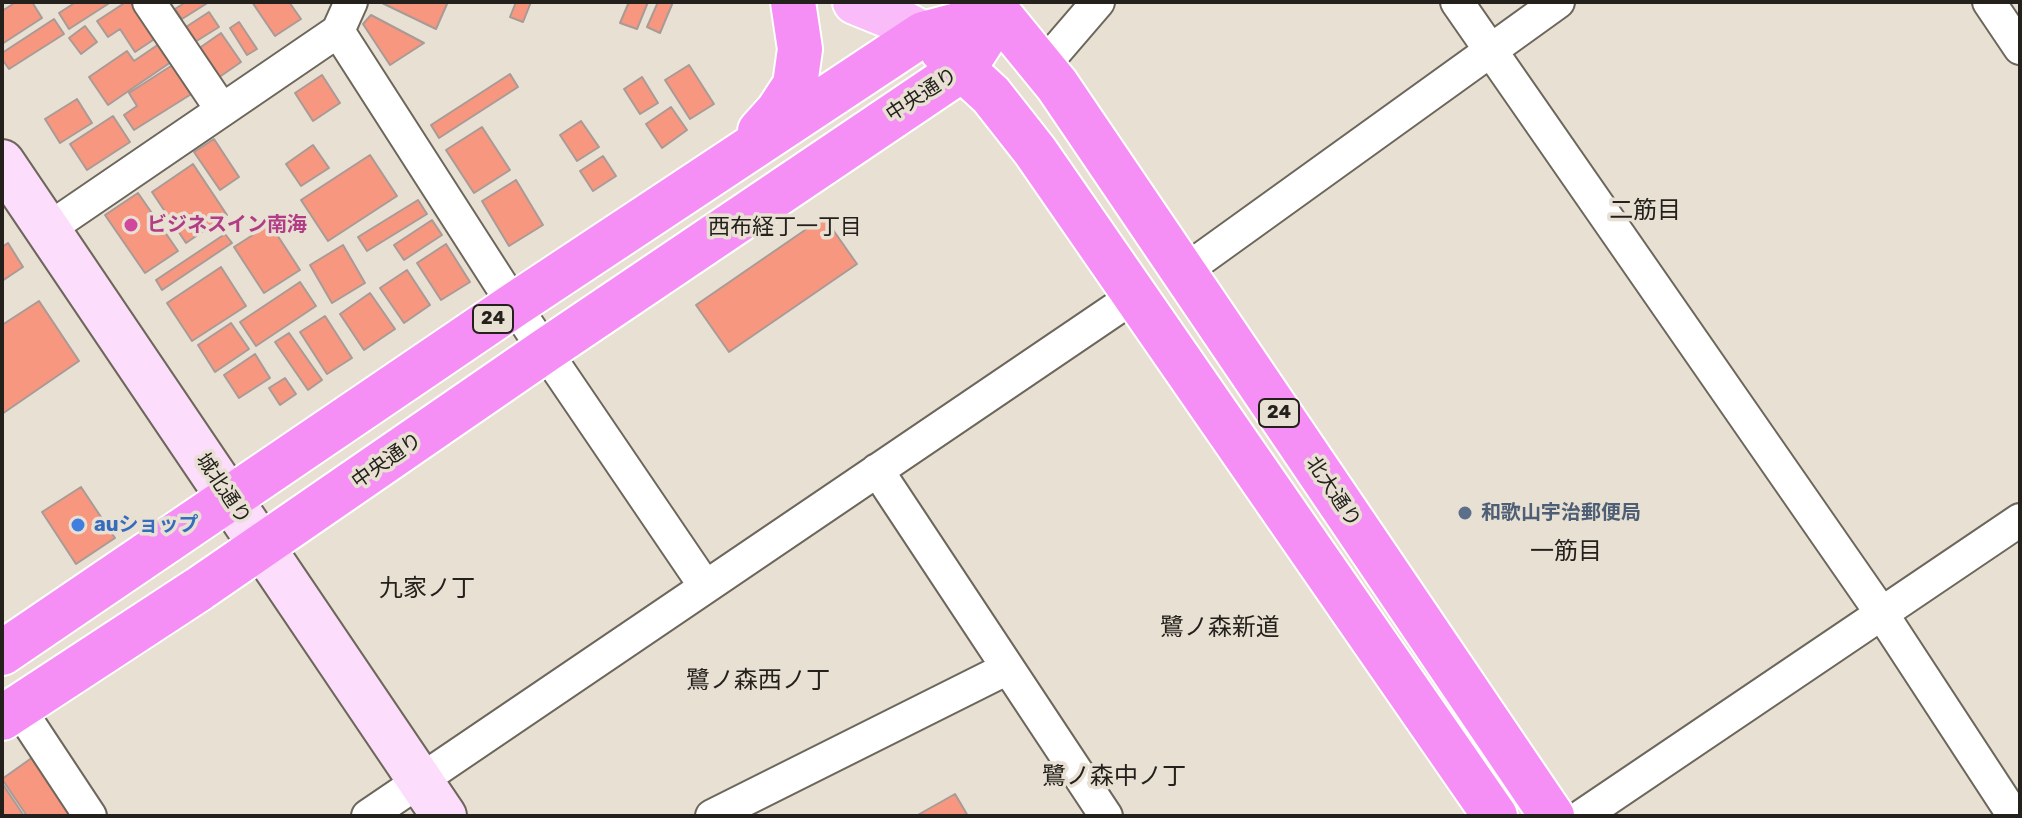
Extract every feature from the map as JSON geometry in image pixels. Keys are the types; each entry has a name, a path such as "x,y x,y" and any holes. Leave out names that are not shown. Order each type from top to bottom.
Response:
{"highway":[{"name":"24","path":"732,163 778,111 795,85 800,49 793,2"},
{"name":"24","path":"2,653 514,305 923,34 998,6"},
{"name":"北大通り","path":"998,6 1043,66 1552,816"},
{"name":"中央通り","path":"10,713 263,546 546,350 964,68 998,6"},
{"name":"24","path":"923,34 991,95 1035,151 1495,816"}],"main road":[{"path":"855,2 923,34"}],"street":[{"path":"149,2 222,110"},
{"path":"48,229 338,31 351,2"},
{"path":"1043,66 1098,2"},
{"path":"1457,2 1882,614 2014,816"},
{"path":"1183,272 1558,2"},
{"path":"1989,2 2020,48"},
{"path":"338,31 514,305 705,586"},
{"name":"城北通り","path":"2,162 432,798"},
{"path":"368,816 432,798 705,586 1136,295"},
{"path":"877,470 1106,816"},
{"path":"1582,816 2020,520"},
{"path":"712,816 1008,668"},
{"path":"10,713 90,816"}],"building":[{"path":"16,2 32,2 42,18 2,44 2,11"},
{"path":"76,2 111,2 69,29 59,13"},
{"path":"126,2 136,2 159,36 135,52 120,29 108,37 97,21"},
{"path":"186,2 209,2 182,19 175,9"},
{"path":"252,2 289,2 301,19 275,36"},
{"path":"380,2 443,2 447,4 436,29"},
{"path":"516,2 531,2 523,22 510,17"},
{"path":"629,2 648,2 637,29 620,23"},
{"path":"658,2 673,2 660,33 647,27"},
{"path":"209,12 219,27 195,42 186,27"},
{"path":"371,15 424,43 390,65 363,24"},
{"path":"54,19 64,34 9,69 2,59 2,53"},
{"path":"239,22 257,49 247,55 230,28"},
{"path":"85,26 97,42 81,54 69,38"},
{"path":"221,33 241,62 218,78 198,49"},
{"path":"162,42 174,60 108,105 89,77 127,51 134,61"},
{"path":"174,64 193,93 134,130 124,115 137,106 129,93"},
{"path":"689,65 714,104 690,119 665,80"},
{"path":"510,74 518,87 439,138 431,125"},
{"path":"322,75 340,103 313,121 295,93"},
{"path":"642,77 658,103 640,114 624,89"},
{"path":"77,99 92,123 60,143 45,119"},
{"path":"671,107 687,130 662,148 646,124"},
{"path":"113,116 130,142 87,170 70,144"},
{"path":"581,121 599,147 577,161 560,135"},
{"path":"482,127 510,170 474,193 446,150"},
{"path":"214,139 239,177 220,190 194,152"},
{"path":"313,145 329,168 301,186 286,164"},
{"path":"370,155 397,196 328,241 301,200"},
{"path":"603,156 616,176 593,191 580,171"},
{"path":"193,164 227,215 186,243 152,192"},
{"path":"516,180 543,225 509,246 482,201"},
{"path":"138,193 178,251 145,273 105,215"},
{"path":"418,200 427,214 367,251 358,237"},
{"path":"824,217 857,264 729,352 696,305"},
{"path":"432,220 442,235 404,260 394,245"},
{"path":"270,224 300,270 264,293 234,247"},
{"path":"225,234 232,243 162,290 156,280"},
{"path":"8,243 23,267 2,281 2,247"},
{"path":"446,244 470,282 441,300 417,263"},
{"path":"343,245 365,283 332,303 310,265"},
{"path":"221,267 246,306 192,341 167,303"},
{"path":"407,270 430,305 404,323 380,288"},
{"path":"300,282 316,306 256,346 240,322"},
{"path":"370,293 395,329 364,350 340,314"},
{"path":"39,301 79,361 2,414 2,325"},
{"path":"325,316 352,358 327,374 300,332"},
{"path":"231,323 249,349 215,372 198,345"},
{"path":"289,333 322,380 308,390 275,342"},
{"path":"255,354 270,378 239,398 224,375"},
{"path":"285,378 296,394 280,405 269,388"},
{"name":"auショップ","path":"81,487 115,538 76,564 42,512"},
{"path":"33,757 73,816 27,816 2,779"},
{"path":"2,783 24,816 2,816"},
{"path":"955,794 968,816 916,816"}],"place":[{"name":"ビジネスイン南海","path":"131,225"},
{"name":"和歌山宇治郵便局","path":"1465,513"},
{"name":"auショップ","path":"78,525"}],"district":[{"name":"二筋目","path":"1645,211"},
{"name":"西布経丁一丁目","path":"785,228"},
{"name":"一筋目","path":"1566,552"},
{"name":"九家ノ丁","path":"427,589"},
{"name":"鷺ノ森新道","path":"1220,628"},
{"name":"鷺ノ森西ノ丁","path":"758,681"},
{"name":"鷺ノ森中ノ丁","path":"1114,777"}]}
